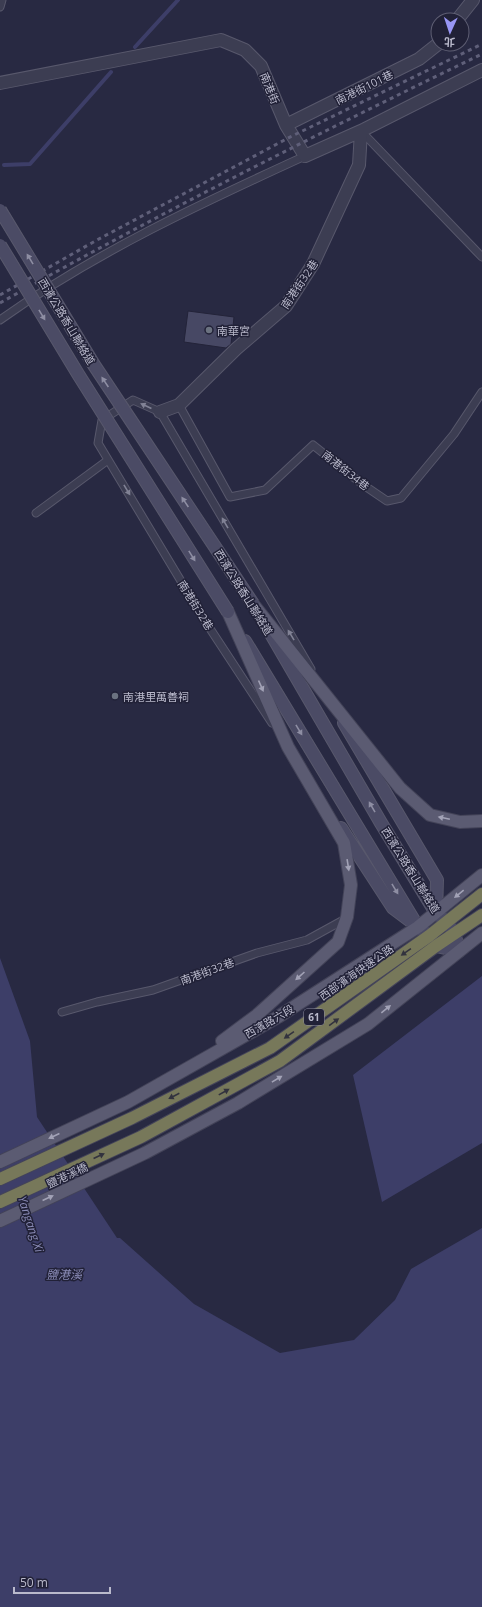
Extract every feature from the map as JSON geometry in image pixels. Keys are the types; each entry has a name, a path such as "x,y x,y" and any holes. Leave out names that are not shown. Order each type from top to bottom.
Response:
{"highway":[{"name":"西部濱海快速公路","path":"0,1179 132,1118 270,1048 429,936 482,894"},
{"name":"61","path":"436,946 482,914"},
{"name":"鹽港溪橋","path":"0,1202 141,1137 280,1061 436,946"}],"main road":[{"path":"253,604 400,788 430,815 460,822 482,821"},
{"path":"189,1067 257,1015 338,942 347,918 351,885 344,843 288,747 228,612"},
{"name":"西濱路六段","path":"0,1162 128,1102 278,1017 418,927 482,875"},
{"path":"459,951 482,933"},
{"name":"鹽港溪橋","path":"0,1221 145,1153 238,1103 368,1024 459,951"}],"street":[{"path":"463,12 473,0"},
{"name":"南港街","path":"0,83 222,40 245,50 261,66 286,125 305,156"},
{"name":"南港街101巷","path":"286,125 420,59 430,51"},
{"path":"305,156 361,131 482,70"},
{"name":"南港街32巷","path":"160,412 179,405 236,349 286,306 313,264 359,165 361,131"},
{"name":"西濱公路香山聯絡道","path":"0,210 94,365 253,604 381,823 436,913 447,921 455,934 459,951"},
{"name":"西濱公路香山聯絡道","path":"0,245 78,374 228,612 418,927 429,936 436,946"},
{"path":"325,693 437,880 436,913"},
{"path":"288,747 393,908 418,927"},
{"path":"436,946 459,951"}],"lane":[{"path":"0,7 2,0"},
{"path":"361,131 482,257"},
{"path":"0,320 84,266 213,198 305,156"},
{"name":"南港街34巷","path":"179,405 230,497 265,490 313,445 362,484 387,501 402,498 454,434 482,392"},
{"name":"南港街32巷","path":"160,412 134,400 102,420 98,443 205,621 288,747"},
{"path":"160,412 325,693"},
{"path":"36,513 108,460"},
{"name":"南港街32巷","path":"62,1012 97,1002 154,990 257,953 307,940 347,918"}],"water":[{"path":"0,958 30,1041 37,1117 117,1238 120,1238 194,1304 280,1353 354,1340 395,1300 411,1269 482,1228 482,1607 0,1607"},
{"path":"482,976 482,1143 382,1202 353,1075"}],"building":[{"name":"南華宮","path":"188,311 234,317 231,344 226,348 184,342"}],"waterway":[{"path":"135,47 178,0"},
{"path":"4,165 30,164 111,72"}],"railway":[{"path":"0,295 97,240 292,136 482,44"},
{"path":"0,303 59,270 239,175 482,54"}],"place":[{"name":"南華宮","path":"209,330"},
{"name":"南港里萬善祠","path":"115,696"}],"water label":[{"name":"Yangang Xi","path":"31,1224"},
{"name":"鹽港溪","path":"64,1274"}]}
